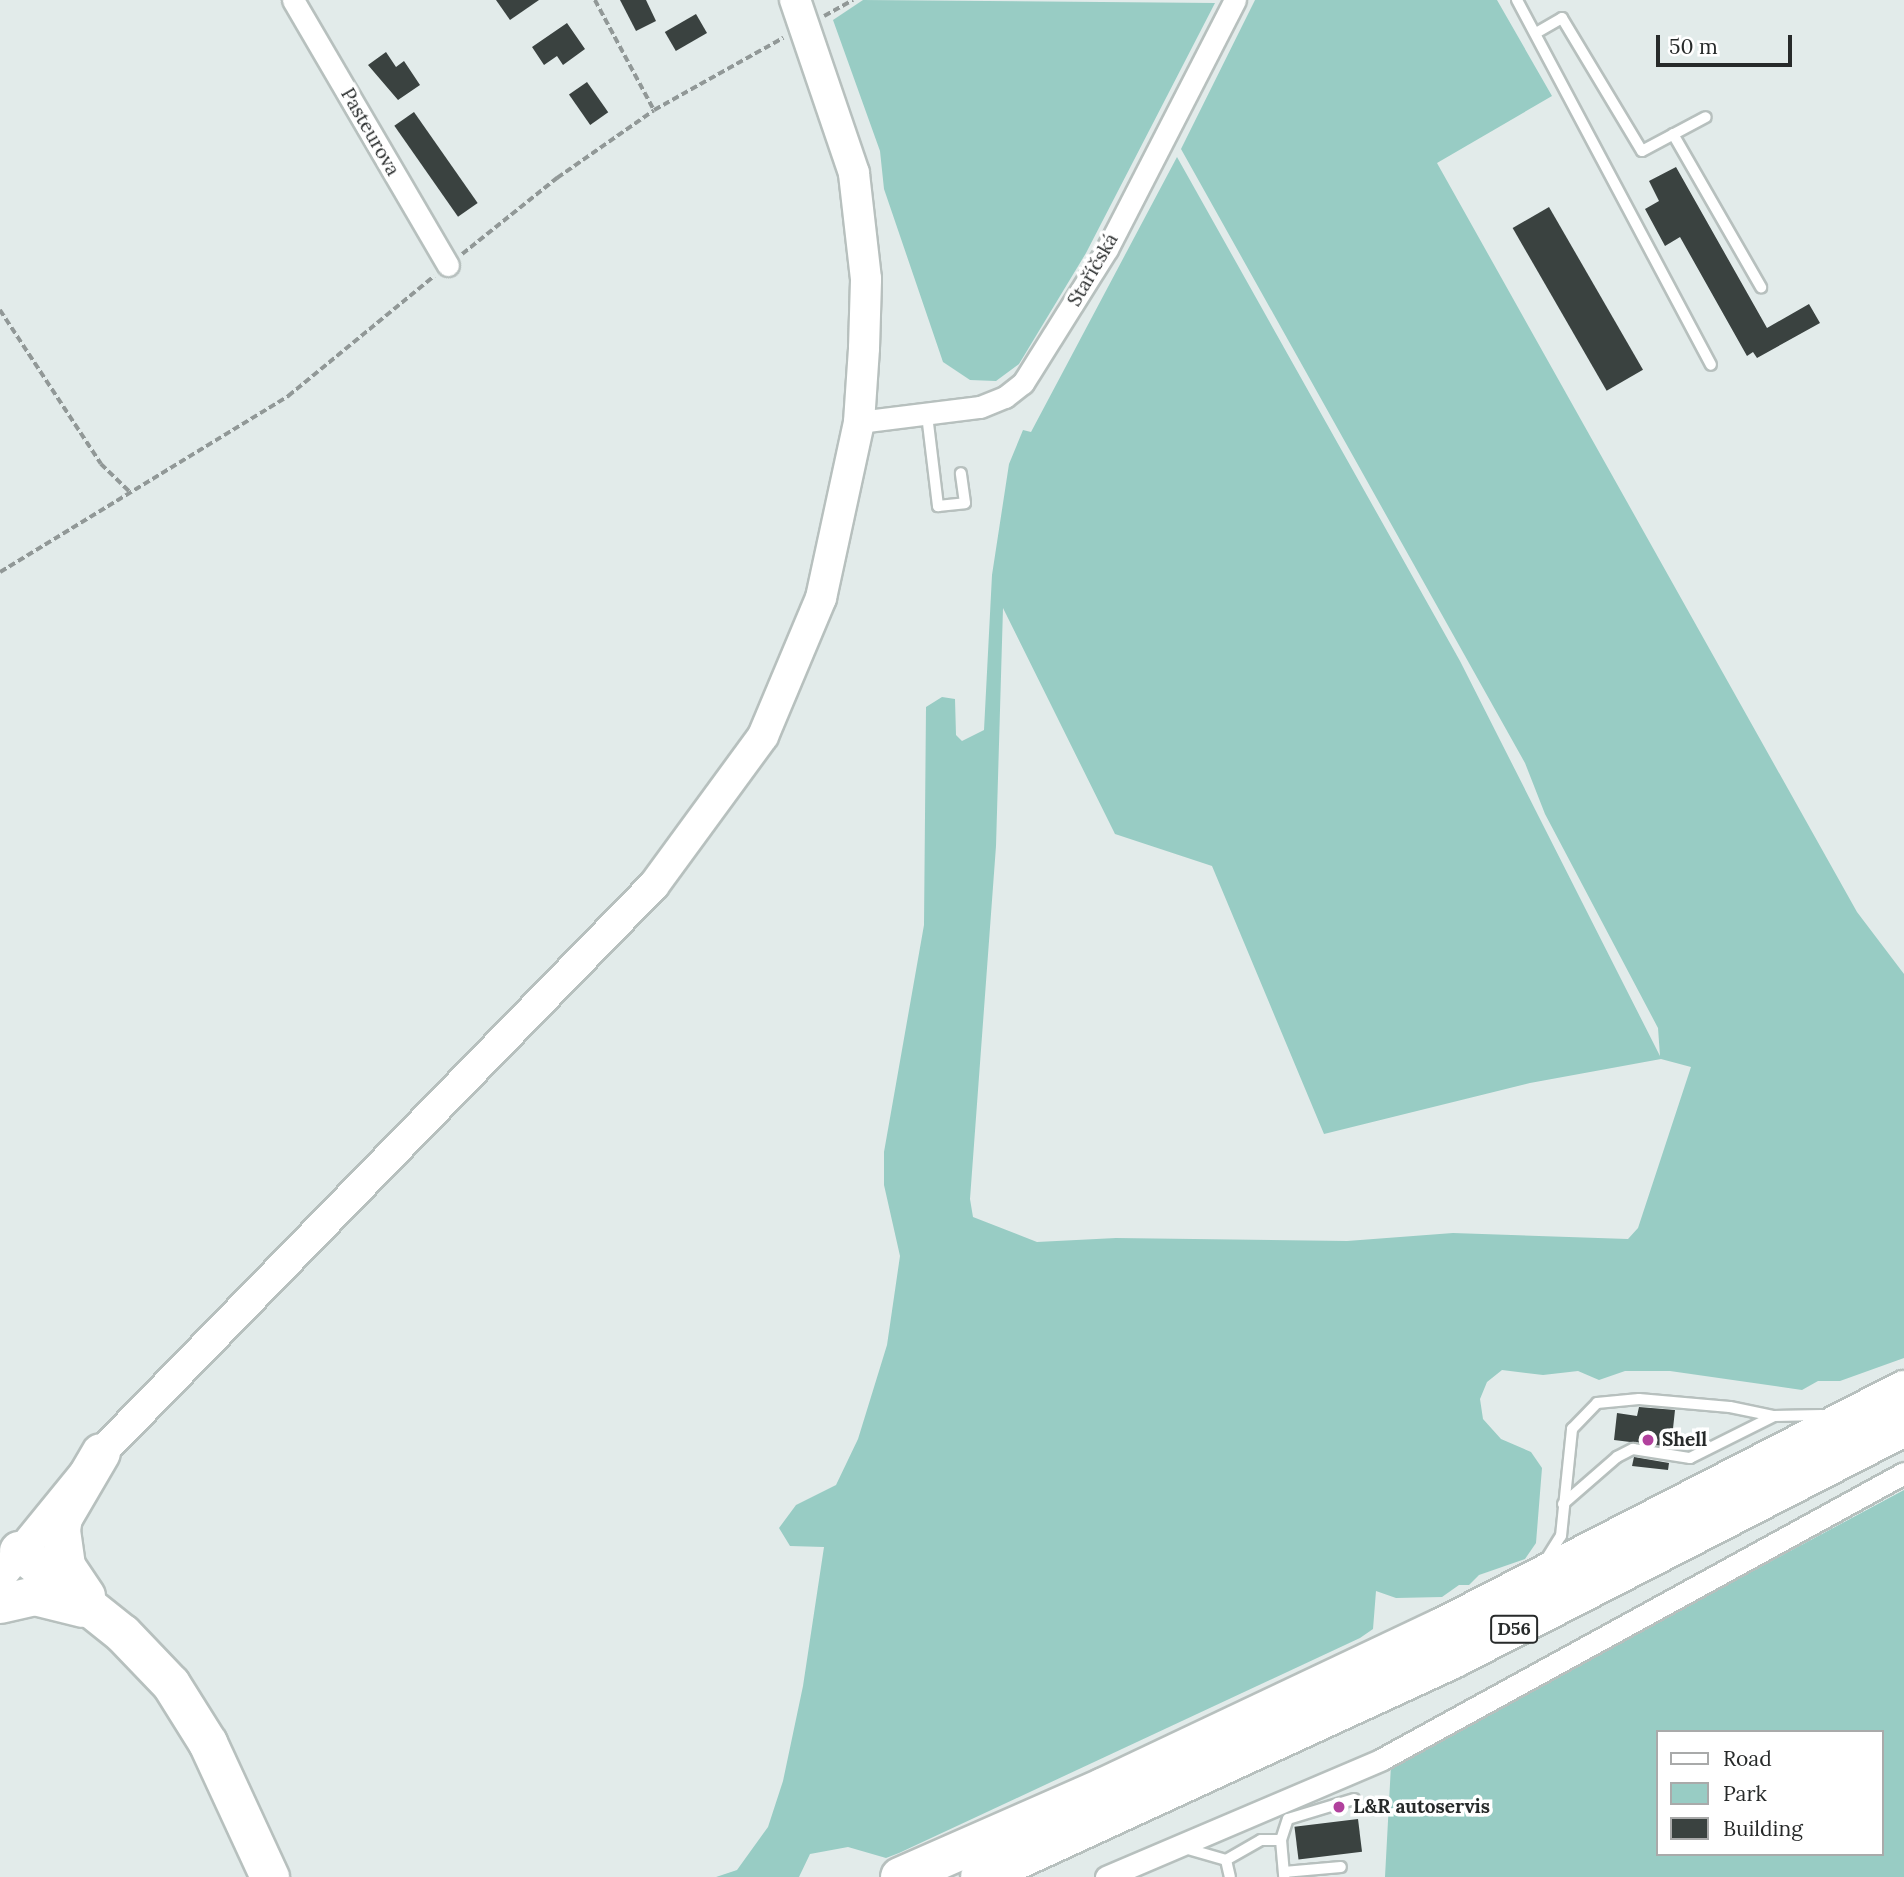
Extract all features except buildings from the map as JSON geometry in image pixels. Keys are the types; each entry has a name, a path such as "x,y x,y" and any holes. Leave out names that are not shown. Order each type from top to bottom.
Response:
{"highway":[{"name":"D56","path":"900,1877 1117,1782 1439,1629 1904,1388"},
{"name":"D56","path":"980,1877 1453,1659 1904,1427"},
{"path":"97,1612 66,1566 61,1530 63,1518 101,1453"},
{"path":"6,1555 97,1612 148,1658 190,1713 223,1774 248,1839 270,1877"},
{"path":"0,1604 35,1596 97,1612"},
{"path":"248,1839 253,1877"}],"street":[{"name":"Pasteurova","path":"293,0 448,265"},
{"name":"Staříčská","path":"859,422 980,407 1023,383 1107,249 1235,0"},
{"path":"6,1555 101,1453 603,941 706,820 763,736 821,598 859,422 866,279 861,220 853,173 799,14"},
{"path":"1106,1877 1382,1759 1904,1473"}],"lane":[{"path":"1517,0 1711,365"},
{"path":"1536,33 1562,18 1642,151 1706,117"},
{"path":"1673,134 1761,287"},
{"path":"927,415 938,506 965,503 961,473"},
{"path":"1439,1629 1552,1553 1561,1536 1572,1429 1597,1404 1639,1399 1730,1407 1774,1416 1817,1416 1904,1388"},
{"path":"1563,1504 1617,1457 1633,1449 1690,1458 1774,1416"},
{"path":"1341,1867 1284,1875 1281,1840 1289,1819 1354,1798"},
{"path":"1178,1846 1226,1860 1261,1840 1281,1840"},
{"path":"1226,1860 1230,1877"}],"path":[{"path":"595,0 654,110"},
{"path":"0,572 288,396 557,178 654,110 799,14 853,0"},
{"path":"0,310 101,464 130,492"}],"green space":[{"path":"863,0 1215,3 1086,253 1019,364 996,381 970,380 943,362 884,189 880,151 833,20"},
{"path":"1255,0 1497,0 1552,96 1437,163 1857,912 1904,974 1904,1358 1840,1381 1818,1381 1802,1390 1670,1371 1625,1371 1599,1380 1578,1371 1543,1375 1502,1370 1487,1382 1480,1399 1483,1419 1501,1439 1531,1452 1542,1468 1536,1543 1525,1559 1479,1575 1469,1585 1459,1585 1442,1597 1396,1598 1376,1591 1373,1629 1360,1638 899,1853 886,1858 848,1847 810,1854 799,1877 716,1877 737,1870 768,1827 783,1781 803,1686 824,1547 790,1546 779,1528 796,1505 836,1485 858,1439 887,1345 900,1256 884,1185 884,1152 924,925 926,707 942,697 955,699 956,735 962,741 984,730 992,575 1009,464 1023,430 1031,432 1177,157 1460,661 1660,1056 1658,1028 1545,814 1525,763 1181,149","holes":["1003,608 1115,834 1212,866 1324,1134 1530,1083 1661,1059 1691,1067 1638,1228 1628,1239 1453,1233 1347,1241 1116,1238 1037,1242 973,1217 970,1199 996,846"]},
{"path":"1904,1490 1904,1877 1385,1877 1391,1765"}],"place":[{"name":"Shell","path":"1648,1440"},
{"name":"L&R autoservis","path":"1339,1807"}]}
